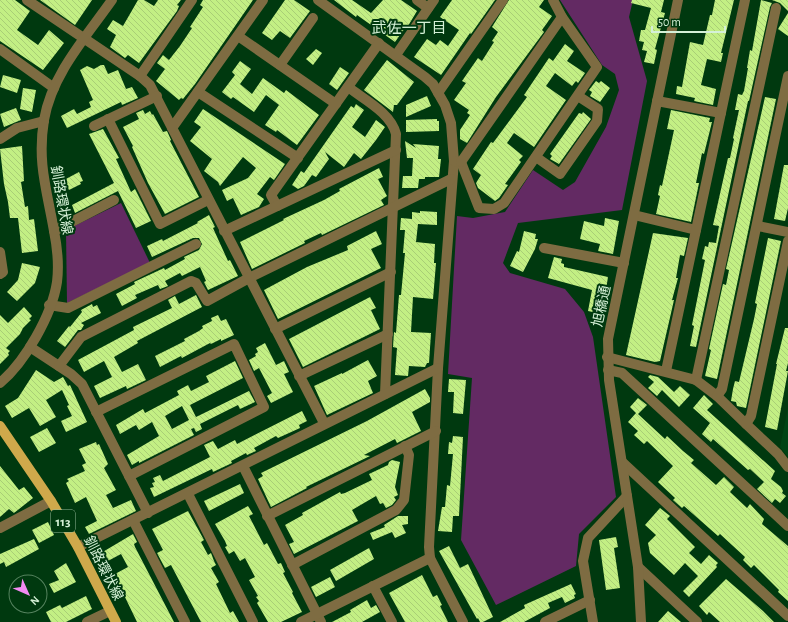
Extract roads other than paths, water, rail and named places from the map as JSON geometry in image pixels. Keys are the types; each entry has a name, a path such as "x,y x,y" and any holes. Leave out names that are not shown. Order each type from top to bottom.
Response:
{"main road":[{"name":"釧路環状線","path":"0,426 51,501 78,547 116,622"}],"street":[{"path":"29,0 84,40 140,76 150,85 324,423"},
{"name":"釧路環状線","path":"0,383 22,360 30,347 42,324 57,282 54,231 46,197 41,164 44,121 54,88 68,62 112,0"},
{"path":"140,76 192,0"},
{"path":"172,128 263,0"},
{"path":"318,0 380,43 425,77 438,93 445,105 451,123 457,162 478,208 494,209 504,203 597,67 562,17 553,0"},
{"path":"396,55 431,4 417,0"},
{"path":"438,93 503,0"},
{"name":"旭橋通","path":"641,622 638,567 608,370 608,339 678,0"},
{"path":"666,371 745,0"},
{"path":"696,380 776,8"},
{"path":"463,622 430,558 438,368 451,179 457,162 562,17"},
{"path":"280,65 312,18"},
{"path":"238,36 336,104"},
{"path":"277,206 271,195 380,43"},
{"path":"0,50 54,88"},
{"path":"716,396 722,390 758,226 788,76"},
{"path":"348,87 388,118 394,126 396,150 385,394"},
{"path":"198,92 298,158"},
{"path":"94,126 157,96"},
{"path":"536,156 560,174 597,121 598,109 578,96"},
{"path":"658,101 721,113"},
{"path":"108,119 160,224 208,200"},
{"path":"0,139 17,128 44,121"},
{"path":"224,231 396,150"},
{"path":"59,366 81,337 191,280 196,283 206,301 249,278 451,179"},
{"path":"54,231 114,200"},
{"path":"634,215 696,230"},
{"path":"758,226 788,232"},
{"path":"746,424 751,416 788,240"},
{"path":"49,305 68,308 196,244"},
{"path":"544,248 624,263"},
{"path":"0,252 3,272 0,274"},
{"path":"275,329 391,272"},
{"path":"300,376 388,334"},
{"path":"96,412 234,344 264,407 129,476"},
{"path":"30,347 71,374 82,384 148,513"},
{"path":"607,358 666,371 696,380 716,396 778,454 788,468"},
{"path":"78,547 188,494 324,423 438,368"},
{"path":"608,370 622,373 788,526"},
{"path":"267,516 436,431"},
{"path":"292,565 396,510 404,500 409,455 405,446"},
{"path":"622,462 788,616"},
{"path":"242,466 319,618"},
{"path":"188,494 253,622"},
{"path":"593,622 583,562 588,538 627,496"},
{"path":"0,528 51,501"},
{"path":"133,520 185,622"},
{"path":"301,622 319,618 373,586 430,558"},
{"path":"638,567 697,622"},
{"path":"373,586 392,622"},
{"path":"545,622 590,600"},
{"path":"87,622 110,611"}],"district":[{"name":"武佐一丁目","path":"409,28"}]}
